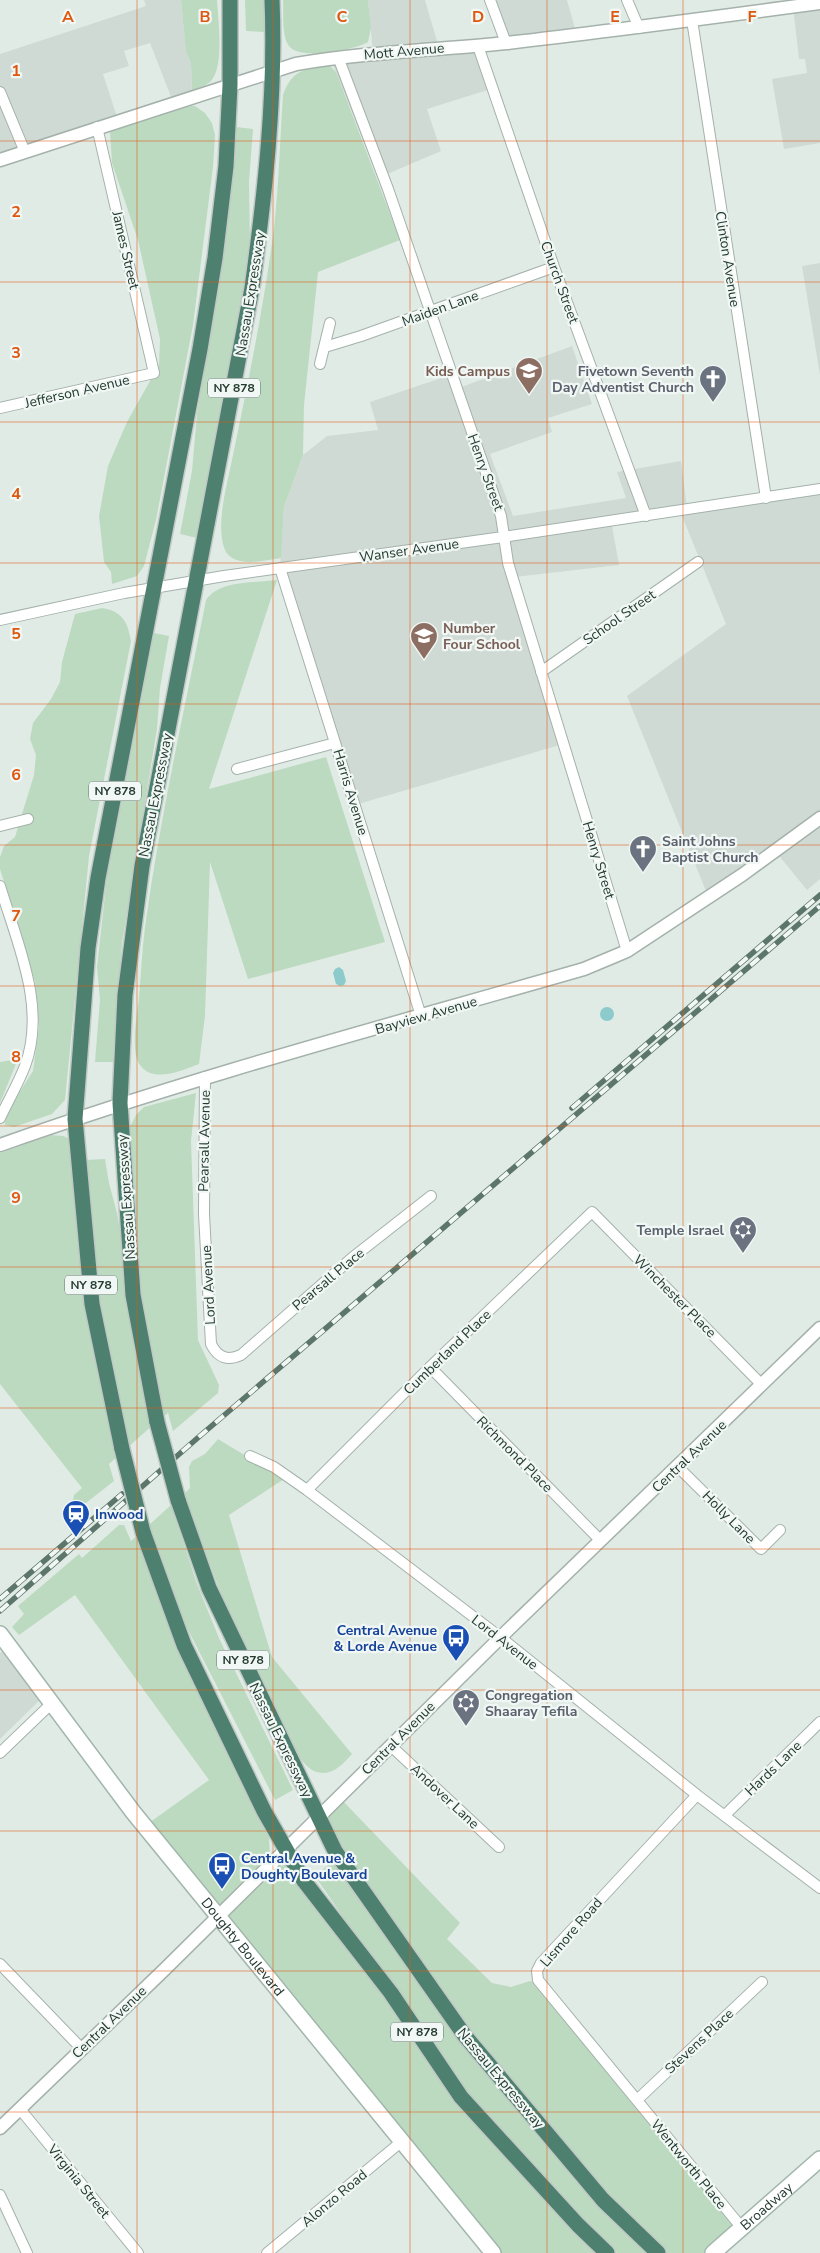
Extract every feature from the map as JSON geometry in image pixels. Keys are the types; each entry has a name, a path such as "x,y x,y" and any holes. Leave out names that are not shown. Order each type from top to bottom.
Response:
{"highway":[{"name":"NY 878","path":"230,0 230,85 226,166 215,258 200,349 98,878 91,926 75,1119 92,1304 122,1449 143,1532 184,1645 285,1849 304,1881 391,1993 461,2097 578,2225 607,2253"},
{"name":"Nassau Expressway","path":"272,0 272,71 264,195 255,268 137,892 125,986 120,1103 133,1295 157,1422 178,1500 208,1588 335,1851 465,2036 603,2200 658,2253"}],"main road":[{"name":"Doughty Boulevard","path":"0,1634 133,1812 493,2253"},
{"name":"Broadway","path":"722,2250 742,2228 820,2159"}],"street":[{"path":"490,0 506,43"},
{"path":"627,0 638,28"},
{"name":"Mott Avenue","path":"0,160 296,64 338,57 478,46 638,28 820,3"},
{"name":"Clinton Avenue","path":"692,20 766,498"},
{"name":"Church Street","path":"478,46 554,267 646,516"},
{"name":"Henry Street","path":"338,57 388,189 502,516 503,537 508,563 627,951"},
{"path":"0,92 26,152"},
{"name":"James Street","path":"97,127 154,373"},
{"name":"Maiden Lane","path":"325,347 430,312 554,267"},
{"path":"320,364 330,324"},
{"name":"Jefferson Avenue","path":"0,408 154,373"},
{"name":"Wanser Avenue","path":"0,620 197,580 503,537 820,489"},
{"name":"School Street","path":"541,672 698,562"},
{"name":"Harris Avenue","path":"280,568 421,1016"},
{"path":"237,769 336,743"},
{"name":"Bayview Avenue","path":"0,1145 120,1103 205,1077 584,969 627,951 742,875 820,818"},
{"path":"0,826 28,819"},
{"path":"0,886 23,961 33,1011 32,1038 25,1065 0,1118"},
{"name":"Pearsall Avenue","path":"204,1205 205,1077"},
{"name":"Pearsall Place","path":"225,1358 234,1358 241,1354 352,1258 431,1196"},
{"name":"Lord Avenue","path":"204,1205 211,1344 218,1355 225,1358"},
{"name":"Winchester Place","path":"588,1216 592,1212 762,1385"},
{"name":"Cumberland Place","path":"307,1490 430,1367 588,1216"},
{"name":"Central Avenue","path":"0,2128 500,1637 820,1329"},
{"name":"Richmond Place","path":"430,1367 600,1540"},
{"name":"Lord Avenue","path":"250,1456 274,1467 307,1490 500,1637 697,1795 820,1888"},
{"name":"Holly Lane","path":"678,1466 761,1549 780,1530"},
{"path":"0,1753 52,1703"},
{"name":"Hards Lane","path":"725,1815 820,1722"},
{"name":"Andover Lane","path":"391,1746 499,1847"},
{"name":"Lismore Road","path":"637,2100 538,1980 537,1971 541,1963 697,1795"},
{"path":"0,1964 82,2048"},
{"name":"Stevens Place","path":"637,2100 762,1982"},
{"name":"Wentworth Place","path":"637,2100 742,2228"},
{"name":"Virginia Street","path":"20,2109 138,2253"},
{"name":"Alonzo Road","path":"267,2253 401,2142"},
{"path":"0,2195 27,2253"}],"shaded area":[{"path":"144,0 181,0 186,52 191,63 192,95 173,102 150,43 124,51 129,66 103,74 118,120 0,158 0,54 146,6"},
{"path":"368,0 425,0 439,48 480,45 494,88 427,109 441,151 378,178 331,60 373,53"},
{"path":"491,0 567,0 577,36 505,43"},
{"path":"820,1 820,143 784,149 772,79 807,73 805,59 799,59 793,7"},
{"path":"820,263 820,375 802,266"},
{"path":"572,346 592,404 548,418 552,432 490,454 513,516 626,498 617,472 681,461 687,508 820,490 820,879 807,890 776,852 710,901 627,696 726,624 680,511 611,520 619,565 515,577 563,744 355,805 280,568 284,507 303,455 327,436 378,430 370,402 450,375 456,389"},
{"path":"8,1647 44,1696 0,1739 0,1653"}],"green space":[{"path":"181,0 217,0 220,43 218,66 210,82 192,90 191,63 186,52"},
{"path":"245,0 264,0 265,32 246,31"},
{"path":"283,0 368,0 371,28 368,42 327,53 304,53 295,50 286,41 283,24"},
{"path":"323,65 330,66 336,72 400,240 318,272 304,405 303,455 284,507 281,558 250,562 235,560 229,556 222,541 222,518 225,493 244,402 270,257 277,195 283,95 289,82 297,74"},
{"path":"182,106 195,106 205,113 212,123 215,135 213,167 193,325 156,520 144,566 137,576 112,584 111,572 104,562 99,516 108,466 127,422 159,365 160,339 138,240 112,163 110,131"},
{"path":"236,127 253,129 249,182 250,247 234,353 197,538 180,534 192,471 197,414 224,247"},
{"path":"277,580 209,789 326,757 385,942 248,979 210,862 205,1016 199,1064 168,1074 152,1074 140,1065 135,1051 144,936 165,804 206,600 219,589 228,586 248,582"},
{"path":"102,608 115,612 123,619 128,628 131,641 89,856 65,1100 52,1114 14,1127 5,1125 4,1116 33,1071 39,1027 35,982 0,869 0,857 4,846 15,837 34,775 36,755 30,739 33,723 51,699 60,682 62,662 75,614"},
{"path":"154,633 169,636 160,688 157,729 122,943 113,1062 95,1062 100,1000 97,967 107,876"},
{"path":"18,1059 0,1103 0,1062"},
{"path":"196,1093 191,1141 198,1340 219,1385 218,1393 173,1431 168,1413 161,1419 135,1282 129,1129 136,1115 144,1107"},
{"path":"51,1135 70,1139 120,1454 109,1464 114,1481 86,1503 79,1504 73,1500 74,1495 82,1488 0,1384 0,1153"},
{"path":"105,1159 117,1213 154,1424 126,1449 95,1302 86,1160"},
{"path":"218,1439 284,1479 229,1515 272,1657 352,1754 331,1772 320,1773 314,1771 298,1756 280,1727 261,1688 223,1597 184,1494 190,1488 189,1467 192,1461 205,1454"},
{"path":"171,1505 197,1584 219,1638 293,1790 275,1800 184,1622 149,1525"},
{"path":"119,1525 124,1525 131,1541 141,1532 199,1688 232,1763 269,1838 270,1858 218,1914 146,1825 209,1780 75,1595 19,1635 12,1627 24,1614 18,1606 79,1554 82,1558"},
{"path":"342,1800 460,1923 447,1939 492,1983 511,1987 530,1981 536,1983 735,2227 706,2253 663,2253 605,2199 470,2038 352,1866 327,1824 326,1819"},
{"path":"339,1856 427,1989 654,2253 617,2253 524,2163 472,2101 429,2043 315,1876"},
{"path":"290,1859 459,2096 601,2253 496,2253 219,1917 282,1860"}],"water":[{"path":"339,967 343,970 346,981 344,985 340,986 336,984 333,973"},
{"path":"604,1007 610,1007 614,1014 610,1021 604,1021 600,1017 600,1011"}],"railway":[{"path":"572,1108 820,895"},
{"path":"0,1611 201,1435 820,906"},
{"path":"0,1599 122,1494"}],"place":[{"name":"Kids Campus","path":"529,395"},
{"name":"Fivetown Seventh Day Adventist Church","path":"713,403"},
{"name":"Number Four School","path":"424,660"},
{"name":"Saint Johns Baptist Church","path":"643,873"},
{"name":"Temple Israel","path":"743,1254"},
{"name":"Inwood","path":"76,1538"},
{"name":"Central Avenue & Lorde Avenue","path":"456,1662"},
{"name":"Congregation Shaaray Tefila","path":"466,1727"},
{"name":"Central Avenue & Doughty Boulevard","path":"222,1890"}]}
